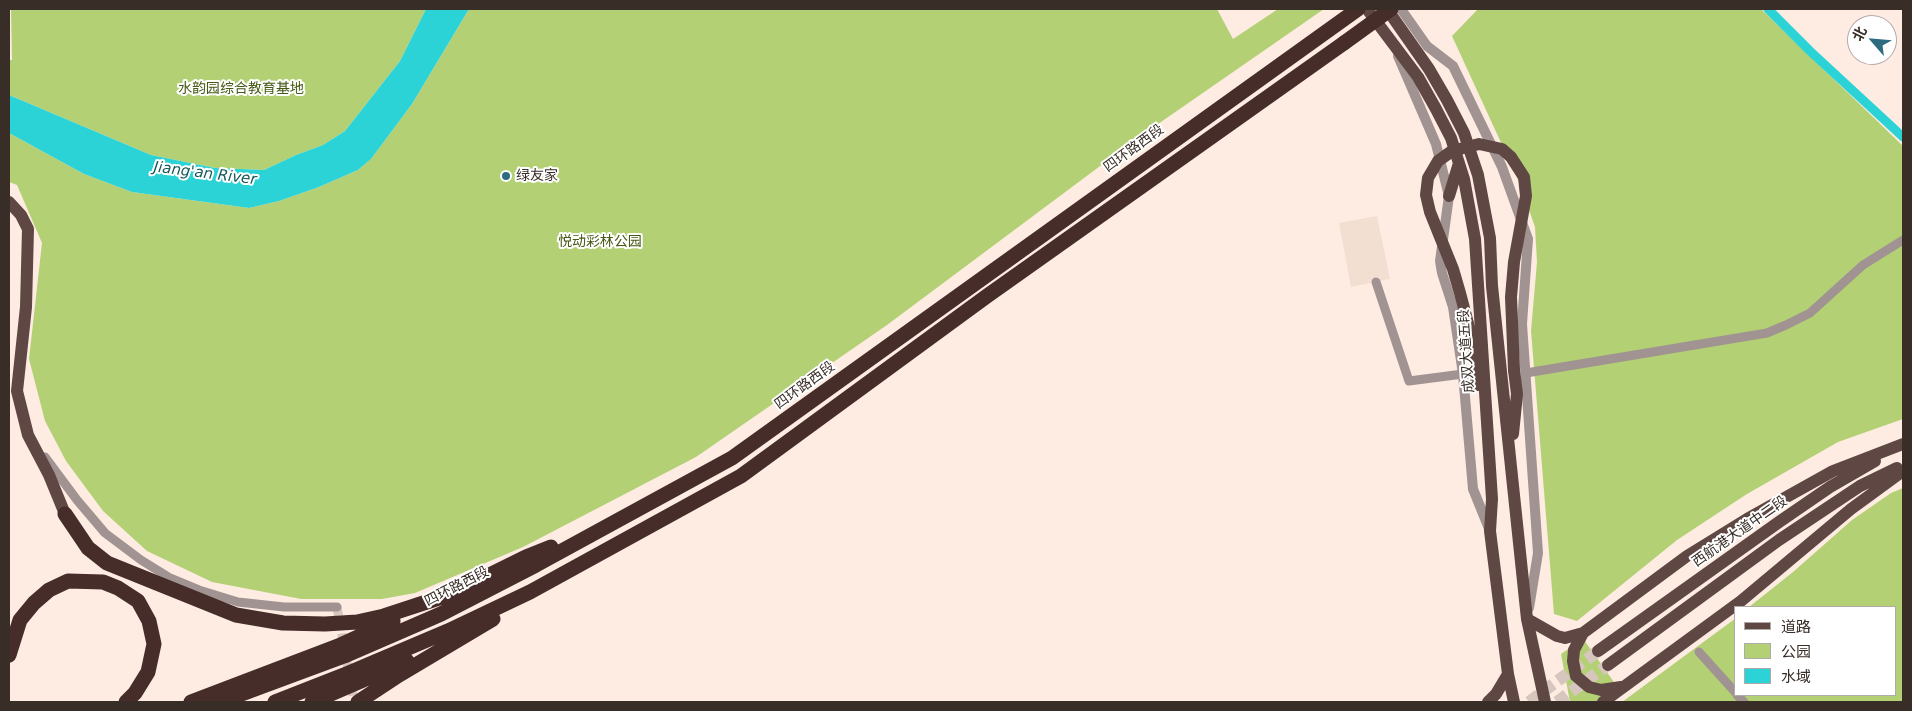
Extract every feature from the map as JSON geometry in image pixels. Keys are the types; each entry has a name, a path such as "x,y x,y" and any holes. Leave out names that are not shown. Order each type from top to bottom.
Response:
{"highway":[{"name":"四环路西段","path":"220,702 344,656 441,614 536,565 606,525 732,458 1358,9"},
{"path":"275,702 448,631 530,592 741,476 987,296 1391,9"},
{"path":"65,514 88,548 107,563 236,615 283,623 325,624 357,622 384,616 451,594"},
{"path":"191,702 338,646 526,557 606,525"},
{"path":"9,655 20,620 34,603 49,590 68,581 103,582 118,588 138,602 149,621 154,644 148,672 136,693 126,702"},
{"path":"358,702 399,675 513,607 530,592"},
{"path":"312,702 483,625"}],"main road":[{"name":"成双大道五段","path":"1367,9 1418,77 1436,108 1451,138 1464,178 1475,240 1492,499 1490,531 1508,674 1514,702"},
{"path":"1386,9 1429,69 1464,133 1478,175 1490,238 1492,286 1527,619 1545,702"},
{"path":"1492,499 1474,346 1460,292 1430,212 1426,195 1428,178 1438,161 1452,151 1464,146 1479,144 1502,149 1511,157 1524,176 1526,196 1514,262 1510,297 1520,372 1516,394 1510,462"},
{"path":"1449,196 1459,163"},
{"path":"9,202 21,215 28,229 26,307 17,391 28,435 49,475 65,514"},
{"path":"1527,619 1557,636 1565,638 1583,633 1687,556 1747,519 1833,471 1903,444"},
{"name":"西航港大道中二段","path":"1598,651 1823,492 1903,444"},
{"name":"西航港大道中二段","path":"1608,665 1779,540 1860,486 1903,464"},
{"path":"1734,606 1837,520 1903,471"},
{"path":"1603,702 1734,606"},
{"path":"1583,633 1574,650 1573,661 1576,676 1589,687 1601,690 1624,687"},
{"path":"1488,702 1496,694 1508,674"}],"street":[{"path":"1401,9 1427,46 1453,66 1502,167 1528,239 1520,372 1538,553 1527,619"},
{"path":"1393,44 1436,144 1449,196 1440,261 1453,307 1462,374 1473,489 1490,531"},
{"path":"1520,372 1767,333 1786,326 1810,312 1863,265 1903,240"},
{"path":"1376,282 1409,381 1462,374"},
{"path":"28,435 77,500 105,532 141,560 170,578 238,602 284,607 337,607"},
{"path":"1699,652 1734,692"}],"shaded area":[{"path":"1377,216 1390,279 1351,287 1339,223"}],"green space":[{"name":"水韵园综合教育基地","path":"11,9 426,9 400,61 345,131 323,145 264,170 215,168 151,155 9,95 9,60 12,60"},
{"name":"悦动彩林公园","path":"469,9 1217,9 1233,39 1278,9 1324,9 1135,140 887,325 696,457 523,547 415,593 382,599 301,599 212,582 147,551 103,511 66,461 45,421 29,359 42,243 17,185 9,182 9,133 84,174 132,192 249,208 279,201 319,187 358,170 371,159 412,104"},
{"path":"1478,9 1761,9 1903,146 1903,419 1838,442 1747,494 1677,540 1577,621 1554,614 1531,331 1537,262 1535,227 1520,184 1452,36"},
{"path":"1903,488 1903,702 1622,702 1734,619 1734,696 1897,696 1897,606 1750,606 1793,572 1852,520 1891,493"},
{"path":"1584,640 1616,685 1595,685 1580,675 1576,659"},
{"path":"1571,647 1574,676 1611,694 1599,702 1570,702 1561,654"}],"water":[{"name":"Jiang'an River","path":"426,9 469,9 412,104 371,159 358,170 319,187 279,201 249,208 132,192 84,174 9,133 9,95 151,155 215,168 264,170 323,145 345,131 400,61"}],"waterway":[{"path":"1768,9 1810,51 1903,137"}],"tunnel":[{"path":"337,607 354,702"},
{"path":"1529,702 1598,651"},
{"path":"1557,702 1608,665"}],"place":[{"name":"绿友家","path":"506,176"}]}
